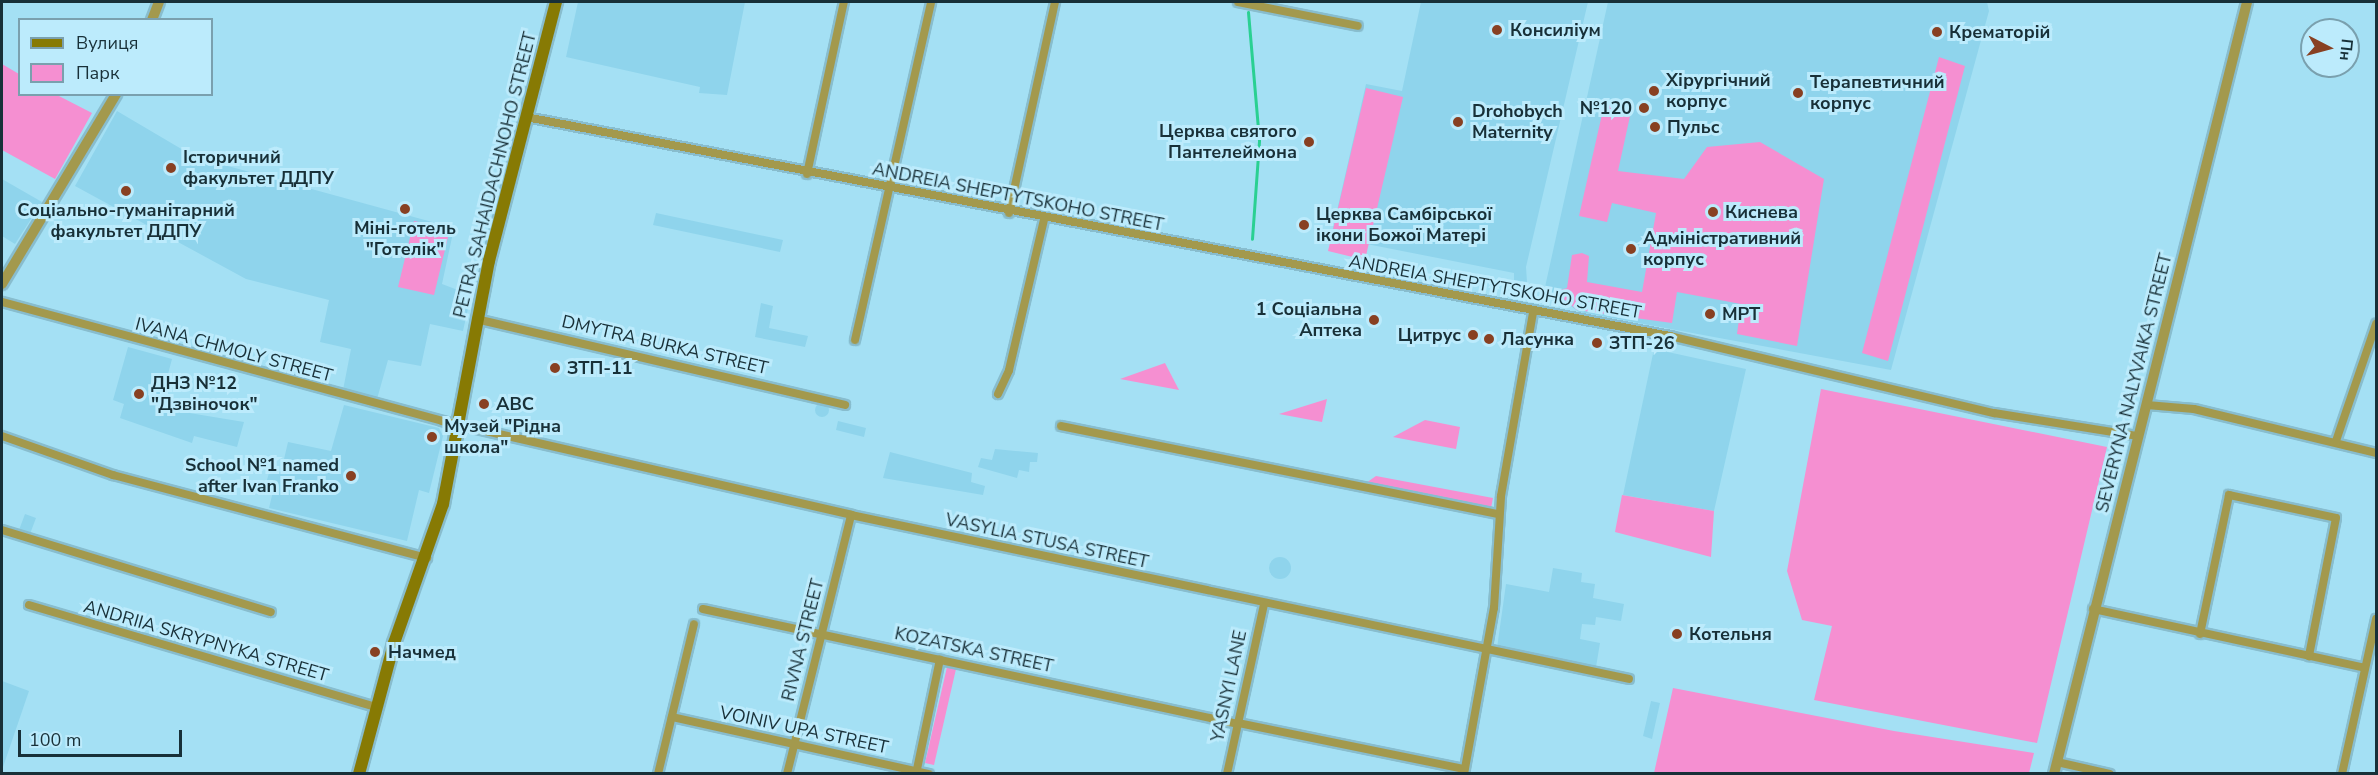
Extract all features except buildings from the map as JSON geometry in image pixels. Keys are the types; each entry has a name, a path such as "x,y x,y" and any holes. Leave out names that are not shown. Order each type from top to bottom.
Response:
{"main road":[{"name":"PETRA SAHAIDACHNOHO STREET","path":"359,774 375,706 427,558 460,425 477,319 556,2"}],"street":[{"path":"153,18 159,2"},
{"path":"807,174 844,2"},
{"path":"855,340 931,2"},
{"path":"1009,213 1054,2"},
{"path":"1238,2 1358,26"},
{"name":"SEVERYNA NALYVAIKA STREET","path":"2054,774 2093,609 2147,405 2247,2"},
{"path":"2,284 115,96"},
{"name":"ANDREIA SHEPTYTSKOHO STREET","path":"526,117 807,174 1533,312 1814,368 1994,413 2138,436"},
{"path":"998,394 1009,370 1044,220"},
{"name":"IVANA CHMOLY STREET","path":"2,302 460,425"},
{"path":"1464,771 1486,653 1500,552 1499,514 1533,312"},
{"name":"DMYTRA BURKA STREET","path":"477,319 845,405"},
{"path":"2336,441 2376,324"},
{"path":"2147,405 2194,409 2336,441 2376,453"},
{"name":"VASYLIA STUSA STREET","path":"460,425 850,515 1486,653 1629,680"},
{"path":"1061,426 1499,514"},
{"path":"2,436 112,475 427,558"},
{"path":"2199,634 2229,495 2336,518 2309,656"},
{"name":"RIVNA STREET","path":"788,774 850,515"},
{"path":"2,530 271,612"},
{"name":"ANDRIIA SKRYPNYKA STREET","path":"29,605 375,706"},
{"name":"YASNYI LANE","path":"1227,774 1264,605"},
{"name":"KOZATSKA STREET","path":"703,609 1464,771"},
{"path":"2093,609 2199,634 2366,668"},
{"path":"2342,774 2376,619"},
{"path":"658,774 694,624"},
{"path":"916,772 940,659"},
{"name":"VOINIV UPA STREET","path":"672,717 929,774"},
{"path":"2056,762 2110,774"}],"shaded area":[{"path":"578,2 745,2 727,95 699,93 700,87 566,57"},
{"name":"Drohobych Maternity","path":"1421,2 1588,2 1526,267 1527,282 1514,280 1514,273 1331,237 1366,84 1402,91"},
{"path":"1608,2 1987,2 1989,11 1891,370 1579,312 1545,287"},
{"path":"117,111 195,157 454,228 442,284 471,295 463,331 430,324 421,366 388,360 377,399 343,390 351,349 320,342 329,300 246,279 75,186"},
{"path":"2,179 42,202 15,244 2,236"},
{"path":"656,213 783,240 780,252 653,225"},
{"path":"761,303 773,306 769,328 808,336 805,347 755,337"},
{"name":"ДНЗ №12 \"Дзвіночок\"","path":"128,347 172,359 159,408 244,422 237,447 194,436 192,443 120,418 124,404 113,400"},
{"path":"1654,349 1746,369 1714,511 1623,495"},
{"path":"819,403 825,403 829,410 825,417 819,417 815,413 815,407"},
{"name":"School №1 named after Ivan Franko","path":"344,405 439,428 443,436 429,493 419,490 407,541 269,508 275,483 267,480 270,469 281,472 288,442 331,451"},
{"path":"838,421 866,428 864,437 836,430"},
{"path":"995,449 1038,453 1037,462 1030,462 1029,472 1019,470 1017,478 978,467 981,458 992,460"},
{"path":"890,452 972,473 971,482 985,486 983,495 883,478"},
{"path":"25,514 36,518 30,534 19,530"},
{"path":"1280,557 1288,560 1291,568 1288,576 1280,579 1272,576 1269,568 1272,560"},
{"path":"1553,568 1582,573 1581,582 1595,584 1593,598 1624,604 1621,621 1596,617 1595,625 1582,624 1580,639 1600,643 1596,667 1497,648 1506,584 1549,592"},
{"path":"2,681 29,691 2,770"},
{"path":"1651,701 1660,703 1652,739 1643,736"}],"green space":[{"path":"1939,57 1965,66 1888,361 1862,353"},
{"path":"2,64 18,73 18,96 59,96 92,113 55,179 2,150"},
{"path":"1366,88 1403,97 1365,260 1328,251"},
{"path":"1605,101 1632,107 1618,171 1684,179 1707,147 1760,142 1824,179 1797,346 1737,334 1741,304 1677,292 1672,323 1577,310 1555,292 1567,288 1572,255 1582,253 1589,256 1587,282 1642,292 1656,213 1612,203 1607,222 1579,216"},
{"path":"414,221 450,229 434,295 398,287"},
{"path":"1165,363 1179,390 1120,379"},
{"path":"1821,389 2107,447 2037,743 1814,700 1832,626 1802,620 1787,571"},
{"path":"1327,399 1322,422 1279,414"},
{"path":"1425,420 1460,427 1456,449 1393,437"},
{"path":"1376,476 1493,498 1491,508 1366,483"},
{"path":"1622,495 1714,511 1711,557 1615,532"},
{"path":"947,667 956,669 934,765 925,763"},
{"path":"1673,688 1894,731 2034,753 2029,773 1654,773"}],"waterway":[{"path":"1248,12 1259,141 1252,239"}],"place":[{"name":"Консиліум","path":"1497,30"},
{"name":"Крематорій","path":"1937,32"},
{"name":"Хірургічний корпус","path":"1654,91"},
{"name":"Терапевтичний корпус","path":"1798,93"},
{"name":"№120","path":"1644,108"},
{"name":"Drohobych Maternity","path":"1458,122"},
{"name":"Пульс","path":"1655,127"},
{"name":"Церква святого Пантелеймона","path":"1309,142"},
{"name":"Історичний факультет ДДПУ","path":"171,168"},
{"name":"Соціально-гуманітарний факультет ДДПУ","path":"126,191"},
{"name":"Міні-готель \"Готелік\"","path":"405,209"},
{"name":"Киснева","path":"1713,212"},
{"name":"Церква Самбірської ікони Божої Матері","path":"1304,225"},
{"name":"Адміністративний корпус","path":"1631,249"},
{"name":"МРТ","path":"1710,314"},
{"name":"1 Соціальна Аптека","path":"1374,320"},
{"name":"Цитрус","path":"1473,335"},
{"name":"Ласунка","path":"1489,339"},
{"name":"ЗТП-26","path":"1597,343"},
{"name":"ЗТП-11","path":"555,368"},
{"name":"ДНЗ №12 \"Дзвіночок\"","path":"139,394"},
{"name":"ABC","path":"484,404"},
{"name":"Музей \"Рідна школа\"","path":"432,437"},
{"name":"School №1 named after Ivan Franko","path":"351,476"},
{"name":"Котельня","path":"1677,634"},
{"name":"Начмед","path":"375,652"}]}
